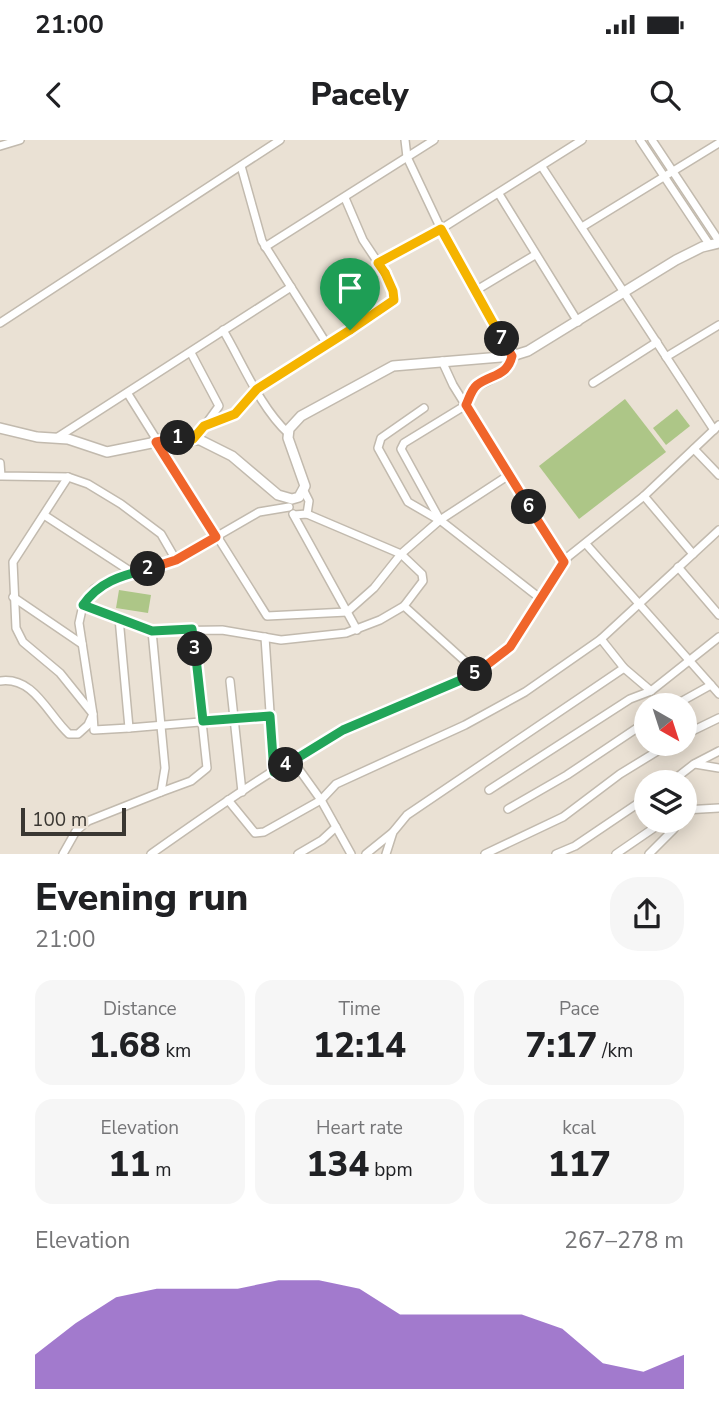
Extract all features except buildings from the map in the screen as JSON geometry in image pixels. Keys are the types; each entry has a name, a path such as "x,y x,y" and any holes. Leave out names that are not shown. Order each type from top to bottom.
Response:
{"main road":[{"path":"0,428 37,437 58,437 107,452 156,442 193,439 222,449 287,503 301,494 304,481 290,448 288,433 301,416 384,369 512,356 538,346 718,237"}],"street":[{"path":"0,146 20,140"},
{"path":"0,323 281,140"},
{"path":"405,140 407,157 441,229 512,356 504,373 474,388 466,405 404,443 401,449 440,520"},
{"path":"265,247 433,140"},
{"path":"378,263 441,229 582,140"},
{"path":"640,140 709,244"},
{"path":"652,140 671,172 718,237"},
{"path":"582,228 719,143"},
{"path":"241,166 265,247 328,346"},
{"path":"151,854 228,800 343,730 478,673 510,647 564,562 644,496 716,428 666,357 542,167"},
{"path":"499,194 578,322"},
{"path":"204,426 235,414 257,389 328,346 394,300 389,279 363,240 345,198"},
{"path":"475,291 535,255"},
{"path":"58,437 291,287"},
{"path":"666,357 719,325"},
{"path":"223,330 257,389 265,410 288,433"},
{"path":"593,383 657,342"},
{"path":"191,353 219,407 193,439"},
{"path":"442,361 466,405 564,562"},
{"path":"128,394 267,616 347,612 374,588 401,554 440,520 509,475"},
{"path":"424,408 381,438 379,448 408,502 440,520 541,599"},
{"path":"694,449 719,475"},
{"path":"0,463 0,486"},
{"path":"1,476 68,477 121,504 161,534 176,560"},
{"path":"68,477 13,562 16,628 23,642 60,673 93,714"},
{"path":"301,494 309,501 307,514"},
{"path":"644,496 692,554"},
{"path":"270,716 94,730 79,623 83,605 94,589 176,560 259,512 287,503 357,630"},
{"path":"83,605 152,631 222,630 281,640 357,630 404,606 424,578 401,554 307,514 294,515"},
{"path":"44,515 133,573"},
{"path":"228,800 256,833 264,832 321,800 336,784 498,708 601,639 640,606 719,530"},
{"path":"586,544 719,694"},
{"path":"678,567 719,615"},
{"path":"13,597 82,644"},
{"path":"404,606 478,673"},
{"path":"119,618 129,728"},
{"path":"63,854 76,831 88,821 191,781 206,768 192,629"},
{"path":"152,631 163,725 165,768 161,792"},
{"path":"265,637 274,772"},
{"path":"489,790 629,699 650,691 719,637"},
{"path":"601,639 624,668 650,691"},
{"path":"366,854 393,832 407,815 624,668"},
{"path":"0,681 12,680 35,693 69,734 78,734 88,725 93,714"},
{"path":"230,681 242,792"},
{"path":"697,693 711,685"},
{"path":"697,729 719,718"},
{"path":"508,809 567,775 634,730"},
{"path":"686,770 719,751"},
{"path":"485,854 563,817 620,774 649,756"},
{"path":"293,761 321,800 351,854"},
{"path":"694,764 719,768"},
{"path":"556,854 575,846 634,807"},
{"path":"697,809 719,808"},
{"path":"298,854 322,840 336,827"},
{"path":"386,854 393,832"},
{"path":"616,854 646,833"},
{"path":"649,854 670,833"}],"green space":[{"path":"625,399 666,452 579,519 539,466"},
{"path":"677,409 690,426 666,445 653,428"},
{"path":"119,590 151,595 148,613 116,608"}],"route":[{"path":"441,229 512,356 504,373 479,383 474,388 466,405 564,562 521,633 495,662 478,673 343,730 274,772 270,716 203,721 192,629 152,631 83,605 94,589 111,580 176,560 216,537 156,442 193,439 199,429 235,414 257,389 350,330 389,306 394,300 389,279 378,263 441,229"}]}
